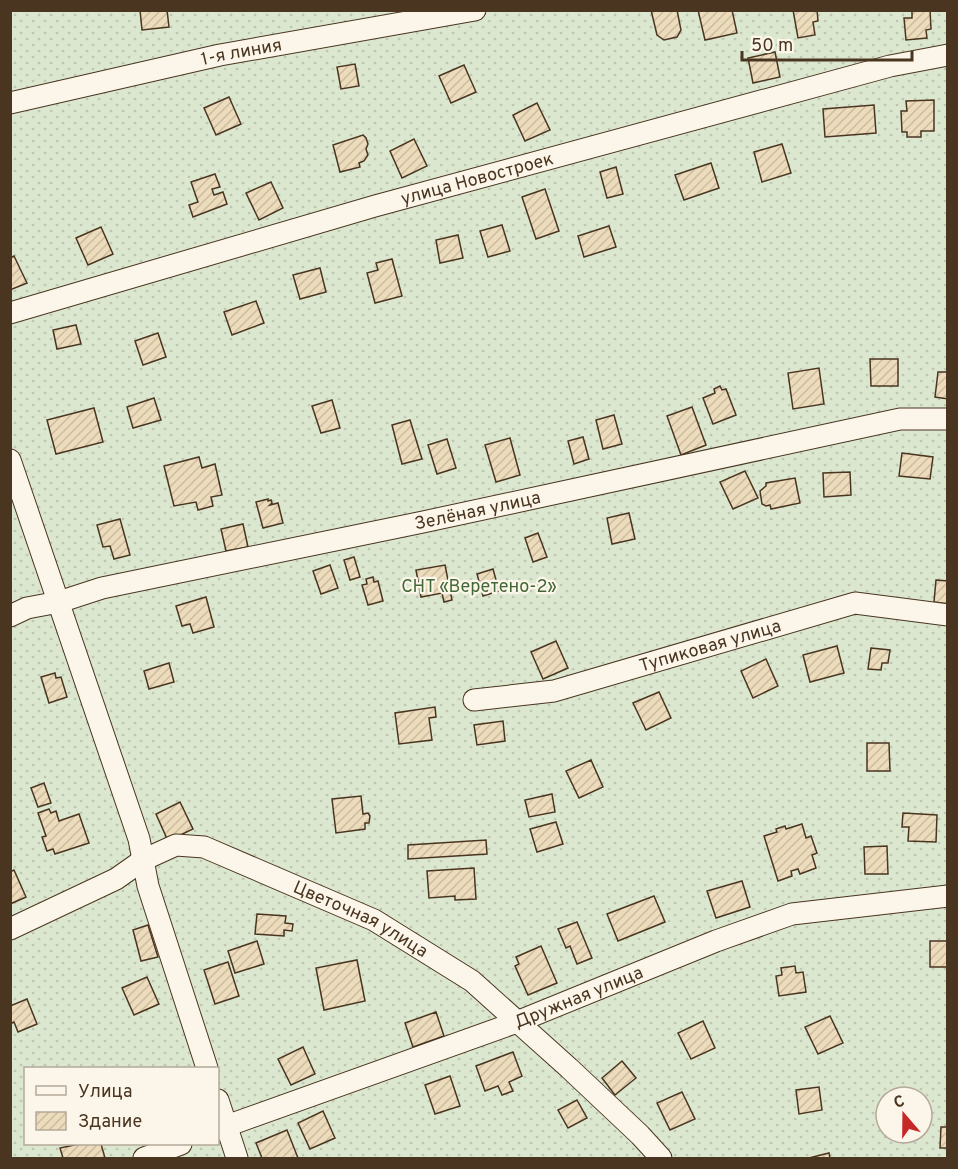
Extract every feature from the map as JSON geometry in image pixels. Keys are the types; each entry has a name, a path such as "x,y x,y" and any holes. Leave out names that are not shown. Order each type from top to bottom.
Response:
{"street":[{"name":"1-я линия","path":"10,103 220,56 475,10"},
{"name":"улица Новостроек","path":"10,313 387,203 890,66 948,56"},
{"name":"Зелёная улица","path":"10,616 27,608 58,602 102,588 423,522 900,419 948,419"},
{"path":"10,460 139,839 148,886 207,1067"},
{"name":"Тупиковая улица","path":"474,700 554,691 855,603 948,615"},
{"name":"Цветочная улица","path":"10,929 116,879 143,860 176,845 204,847 374,920 472,981 640,1135 661,1158"},
{"name":"Дружная улица","path":"222,1127 517,1022 716,941 792,914 948,896"},
{"path":"219,1107 222,1127 237,1158"},
{"path":"144,1158 176,1145"}],"green space":[{"name":"СНТ «Веретено-2»","path":"10,11 947,11 947,1158 11,1158"}],"building":[{"path":"140,10 167,10 169,27 142,30"},
{"path":"651,10 677,10 681,30 677,37 664,40 657,35"},
{"path":"698,10 732,10 737,33 705,40"},
{"path":"793,10 817,10 818,21 813,22 815,35 798,38"},
{"path":"912,10 930,10 931,29 926,30 927,38 906,40 904,18 912,18"},
{"path":"775,52 780,77 753,83 748,58"},
{"path":"355,64 359,86 341,89 337,67"},
{"path":"464,65 476,92 451,103 439,76"},
{"path":"229,97 241,124 216,135 204,108"},
{"path":"934,100 934,131 921,131 921,137 907,137 907,132 902,132 901,111 907,111 906,101"},
{"path":"537,103 550,130 525,141 513,115"},
{"path":"874,105 876,133 825,137 823,109"},
{"path":"363,135 368,144 366,149 368,155 364,161 359,163 360,167 340,172 333,145"},
{"path":"414,139 427,166 402,178 390,151"},
{"path":"782,144 791,173 762,182 754,152"},
{"path":"711,163 719,188 684,200 675,175"},
{"path":"616,167 623,194 607,198 600,172"},
{"path":"215,174 220,187 212,189 214,195 223,192 227,204 193,217 189,205 198,202 191,182"},
{"path":"271,182 283,208 259,220 246,193"},
{"path":"545,189 559,231 536,239 522,197"},
{"path":"502,225 510,251 488,257 480,231"},
{"path":"609,226 616,247 584,257 578,236"},
{"path":"101,227 113,254 88,265 76,238"},
{"path":"458,235 463,258 440,263 436,240"},
{"path":"14,256 27,283 10,290 10,258"},
{"path":"392,259 402,296 375,303 367,273 378,270 376,263"},
{"path":"320,268 326,292 300,299 293,275"},
{"path":"256,301 264,323 232,335 224,312"},
{"path":"76,325 81,344 57,349 53,330"},
{"path":"158,333 166,357 143,365 135,341"},
{"path":"870,359 898,359 898,386 871,386"},
{"path":"819,368 824,404 793,409 788,373"},
{"path":"938,372 948,372 948,399 935,397"},
{"path":"720,386 722,390 726,389 736,415 713,424 703,398 715,393 714,389"},
{"path":"154,398 161,420 133,428 127,407"},
{"path":"332,400 340,428 321,433 312,406"},
{"path":"692,407 706,445 681,455 667,416"},
{"path":"94,408 103,442 56,454 47,420"},
{"path":"614,415 622,444 603,449 596,420"},
{"path":"410,420 422,459 402,464 392,425"},
{"path":"583,437 589,459 574,464 568,441"},
{"path":"510,438 520,475 496,482 485,445"},
{"path":"447,439 456,468 437,474 428,445"},
{"path":"902,453 933,457 930,479 899,476"},
{"path":"199,457 202,468 215,464 222,495 211,497 213,506 198,510 196,502 174,506 164,466"},
{"path":"745,471 758,498 733,509 720,482"},
{"path":"850,472 851,495 824,497 823,473"},
{"path":"795,478 800,503 771,509 770,505 762,504 760,491 766,483"},
{"path":"268,499 272,503 270,505 278,503 283,523 263,528 256,502"},
{"path":"629,513 635,539 612,544 607,518"},
{"path":"120,519 130,555 114,559 110,546 103,547 97,525"},
{"path":"243,524 248,547 226,551 221,529"},
{"path":"538,533 547,557 533,562 525,538"},
{"path":"354,557 360,577 350,580 344,560"},
{"path":"330,565 338,588 321,594 313,571"},
{"path":"445,565 452,600 444,602 442,593 421,597 416,570"},
{"path":"493,569 499,591 483,596 477,574"},
{"path":"373,577 374,582 378,581 383,601 368,605 362,585 367,584 366,579"},
{"path":"936,580 948,581 948,604 934,602"},
{"path":"206,597 214,627 193,633 190,624 182,626 176,606"},
{"path":"556,641 568,668 543,679 531,652"},
{"path":"837,646 844,673 810,682 803,655"},
{"path":"871,648 890,650 888,663 882,663 881,670 868,669"},
{"path":"766,659 778,686 753,698 741,671"},
{"path":"169,663 174,682 149,689 144,671"},
{"path":"55,673 56,678 61,677 67,697 49,703 41,677"},
{"path":"659,692 671,718 646,730 633,703"},
{"path":"435,707 436,717 429,718 432,740 399,744 395,713"},
{"path":"503,721 505,741 477,745 474,725"},
{"path":"867,743 889,743 890,771 867,771"},
{"path":"591,760 603,787 579,798 566,771"},
{"path":"44,783 51,803 38,807 31,788"},
{"path":"552,794 555,812 529,817 525,800"},
{"path":"361,796 363,814 368,813 370,816 369,823 365,823 365,829 336,833 332,799"},
{"path":"180,802 193,829 168,841 156,814"},
{"path":"49,809 51,813 56,811 59,821 79,814 89,843 55,854 53,849 47,851 42,837 46,836 38,813"},
{"path":"903,813 937,815 936,842 908,841 909,827 902,827"},
{"path":"556,822 563,844 537,852 530,829"},
{"path":"802,824 806,838 811,836 817,853 812,855 816,868 800,874 798,869 791,871 792,876 778,881 764,836 777,832 776,829 785,826 786,829"},
{"path":"486,840 487,854 408,859 408,845"},
{"path":"887,846 888,874 865,874 864,847"},
{"path":"474,868 476,899 455,900 455,896 429,898 427,871"},
{"path":"14,870 26,897 10,904 10,872"},
{"path":"742,881 750,907 716,918 707,891"},
{"path":"654,896 665,922 618,941 607,914"},
{"path":"257,914 286,916 285,923 293,924 292,931 284,930 284,936 255,934"},
{"path":"577,922 592,958 577,964 570,946 566,948 558,929"},
{"path":"148,925 158,957 141,961 133,930"},
{"path":"257,941 264,964 235,973 228,951"},
{"path":"930,941 948,941 948,967 930,967"},
{"path":"541,946 557,983 528,995 515,966 519,964 516,957"},
{"path":"357,960 365,1001 324,1010 316,968"},
{"path":"228,962 239,996 215,1004 204,970"},
{"path":"795,966 796,973 803,972 806,992 779,996 776,976 782,975 781,968"},
{"path":"147,977 159,1004 134,1015 122,988"},
{"path":"27,999 37,1024 18,1032 14,1022 10,1024 10,1006"},
{"path":"436,1012 444,1036 413,1047 405,1023"},
{"path":"830,1016 843,1043 818,1054 805,1027"},
{"path":"703,1021 715,1048 691,1059 678,1033"},
{"path":"303,1047 315,1074 291,1085 278,1059"},
{"path":"513,1052 522,1076 509,1082 513,1091 502,1095 498,1086 485,1091 476,1066"},
{"path":"622,1061 636,1078 615,1095 602,1078"},
{"path":"450,1076 460,1106 435,1114 425,1085"},
{"path":"819,1087 822,1110 799,1114 796,1090"},
{"path":"682,1092 695,1119 670,1130 657,1103"},
{"path":"577,1100 587,1118 568,1128 558,1110"},
{"path":"323,1111 335,1138 310,1149 298,1123"},
{"path":"941,1127 948,1127 948,1148 940,1148"},
{"path":"287,1130 298,1158 262,1158 256,1143"},
{"path":"74,1145 101,1145 105,1158 63,1158 60,1148"},
{"path":"829,1153 830,1158 809,1158"}]}
